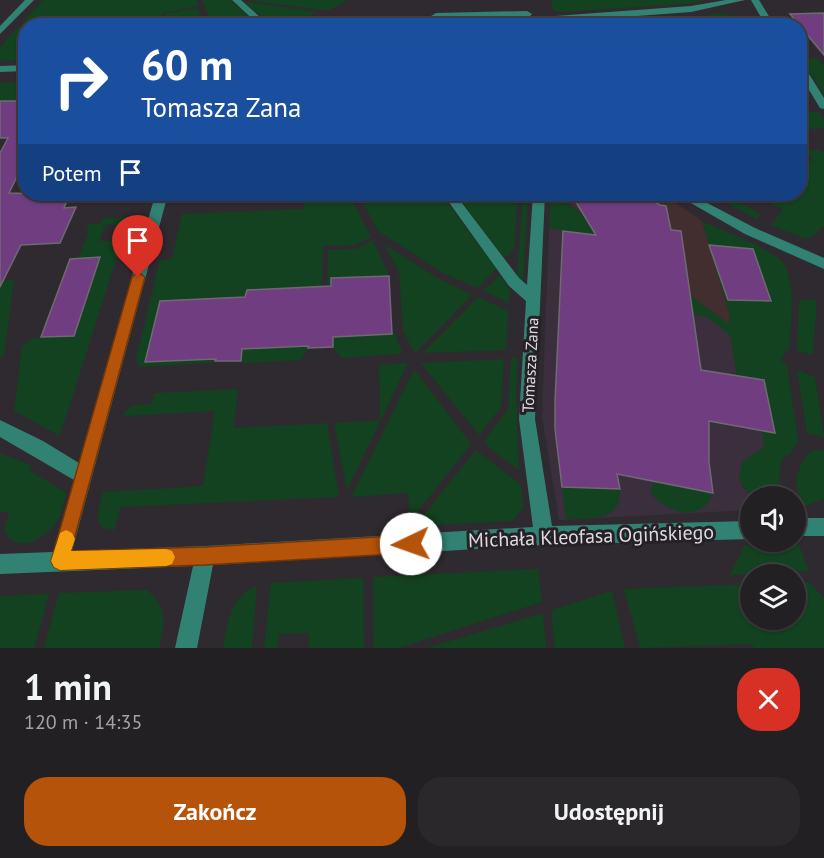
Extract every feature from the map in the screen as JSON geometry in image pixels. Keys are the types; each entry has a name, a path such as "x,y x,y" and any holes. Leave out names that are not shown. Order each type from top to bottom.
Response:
{"street":[{"path":"0,31 30,0"},
{"path":"236,0 257,18"},
{"path":"558,18 691,9 741,0"},
{"path":"755,0 766,18"},
{"path":"526,1 528,18"},
{"path":"436,15 491,18"},
{"path":"0,69 18,68"},
{"path":"807,80 824,106"},
{"path":"60,561 158,201"},
{"path":"454,201 514,282 533,298"},
{"name":"Tomasza Zana","path":"539,201 527,419 544,536"},
{"path":"694,201 750,231 824,264"},
{"path":"0,428 37,447 84,476"},
{"path":"806,528 824,527"},
{"name":"Michała Kleofasa Ogińskiego","path":"0,564 205,556 544,536 740,530"},
{"path":"186,648 205,556"}],"shaded area":[{"path":"554,201 563,201 729,325 782,454 740,486 740,511 559,520 542,416 550,205"},
{"path":"565,201 652,201 657,204 661,201 672,201 702,221 730,316 729,325"}],"green space":[{"path":"43,0 196,0 198,6 163,13 161,18 26,18"},
{"path":"202,0 230,0 251,18 209,18"},
{"path":"247,0 347,0 330,10 319,10"},
{"path":"551,0 707,0 684,4 560,12 553,10"},
{"path":"245,3 315,12 309,18 263,18"},
{"path":"198,8 201,18 164,18 165,14"},
{"path":"719,13 750,18 722,18 708,15"},
{"path":"18,27 18,60 0,61 0,47"},
{"path":"817,58 824,66 824,95 807,68 807,59"},
{"path":"0,83 18,83 18,101 0,101"},
{"path":"807,112 819,112 824,120 824,128 807,129"},
{"path":"807,150 821,150 824,154 824,226 810,238 804,238 770,225 783,210 767,201 807,201 807,162 813,161"},
{"path":"304,201 353,201 371,237 355,245 323,246 321,303 312,287 247,290 243,314 213,363 139,367 136,358 160,260 172,259 182,214 303,209"},
{"path":"362,201 446,201 496,268 478,288 443,273 378,231"},
{"path":"461,201 517,201 514,249 507,257 502,255"},
{"path":"522,201 528,201 523,284 517,276"},
{"path":"554,201 563,201 729,324 730,316 702,221 759,247 784,264 788,273 792,307 789,351 786,350 781,361 787,365 798,441 789,456 785,455 781,465 782,486 744,486 739,479 742,462 764,447 762,431 737,376 730,335 707,317 692,314 585,234 549,228 550,205"},
{"path":"724,201 743,201 741,203 761,215 756,219"},
{"path":"127,217 125,224 105,225 99,241 122,241 60,436 14,411 22,346 33,338 74,335 100,258 78,259 88,234 87,224 101,223 103,218"},
{"path":"373,240 389,276 331,278 331,302 327,302 328,250 356,249"},
{"path":"384,244 436,277 472,295 414,352 403,331 399,272"},
{"path":"500,275 510,290 509,303 483,291"},
{"path":"4,280 14,280 4,357 0,358 0,288"},
{"path":"478,297 508,311 506,350 423,353"},
{"path":"817,300 813,355 797,351 799,301"},
{"path":"392,328 402,351 399,354 342,358 333,348 333,337"},
{"path":"308,346 309,348 300,360 244,363 241,361 242,349"},
{"path":"511,358 518,358 516,392 519,470 489,448 484,441 508,410"},
{"path":"504,359 501,407 479,435 421,363"},
{"path":"408,363 347,490 334,423 380,420 379,365"},
{"path":"414,369 471,444 410,521 408,493 351,497"},
{"path":"797,370 815,377 824,437 807,433"},
{"path":"238,389 234,428 327,423 339,497 121,507 114,530 102,526 98,517 103,492 203,486 215,411 123,416 125,412 134,406 152,404 154,393"},
{"path":"815,449 824,451 824,499 806,506 806,486 797,486 797,476 808,454"},
{"path":"476,450 521,485 523,508 512,521 415,526"},
{"path":"0,453 31,465 30,471 67,493 57,521 46,534 38,539 23,544 15,542 4,529 9,512 0,512"},
{"path":"654,481 713,493 708,503 700,509 683,512 665,506 657,500 650,492"},
{"path":"562,487 620,490 619,501 610,513 602,516 566,519"},
{"path":"741,552 802,552 809,571 806,571 806,564 740,564 740,574 730,575"},
{"path":"538,569 542,602 398,648 374,648 373,577"},
{"path":"363,578 364,648 309,648 309,633 279,634 278,648 264,648 271,583"},
{"path":"806,582 809,582 824,598 824,648 755,648 751,644 640,648 624,589 740,584 740,630 806,630"},
{"path":"257,586 252,648 223,648 229,620 236,603 248,590"},
{"path":"147,590 162,609 163,631 159,648 44,648 59,593"},
{"path":"612,591 625,648 555,648 551,610"},
{"path":"49,594 34,648 0,648 0,596"},
{"path":"543,613 546,648 427,648"}],"building":[{"path":"824,13 824,55 807,34 807,18 793,18 790,14"},
{"path":"0,101 18,101 18,174 9,193 18,193 18,201 67,201 64,208 76,207 60,243 21,245 0,287 0,153 8,138 0,138"},
{"path":"575,201 653,201 666,206 671,230 681,231 701,370 764,380 775,433 709,421 709,462 713,493 617,474 620,489 562,487 555,429 555,401 563,231 596,235"},
{"path":"709,245 753,249 771,301 728,300"},
{"path":"100,257 74,336 41,337 70,259"},
{"path":"389,276 392,334 333,337 333,347 242,349 241,361 215,361 216,359 145,362 160,301 245,297 247,290 331,286 331,278"}],"slow traffic":[{"path":"66,539 60,561 166,557"}],"route":[{"path":"138,277 60,561 205,556 411,544"}]}
